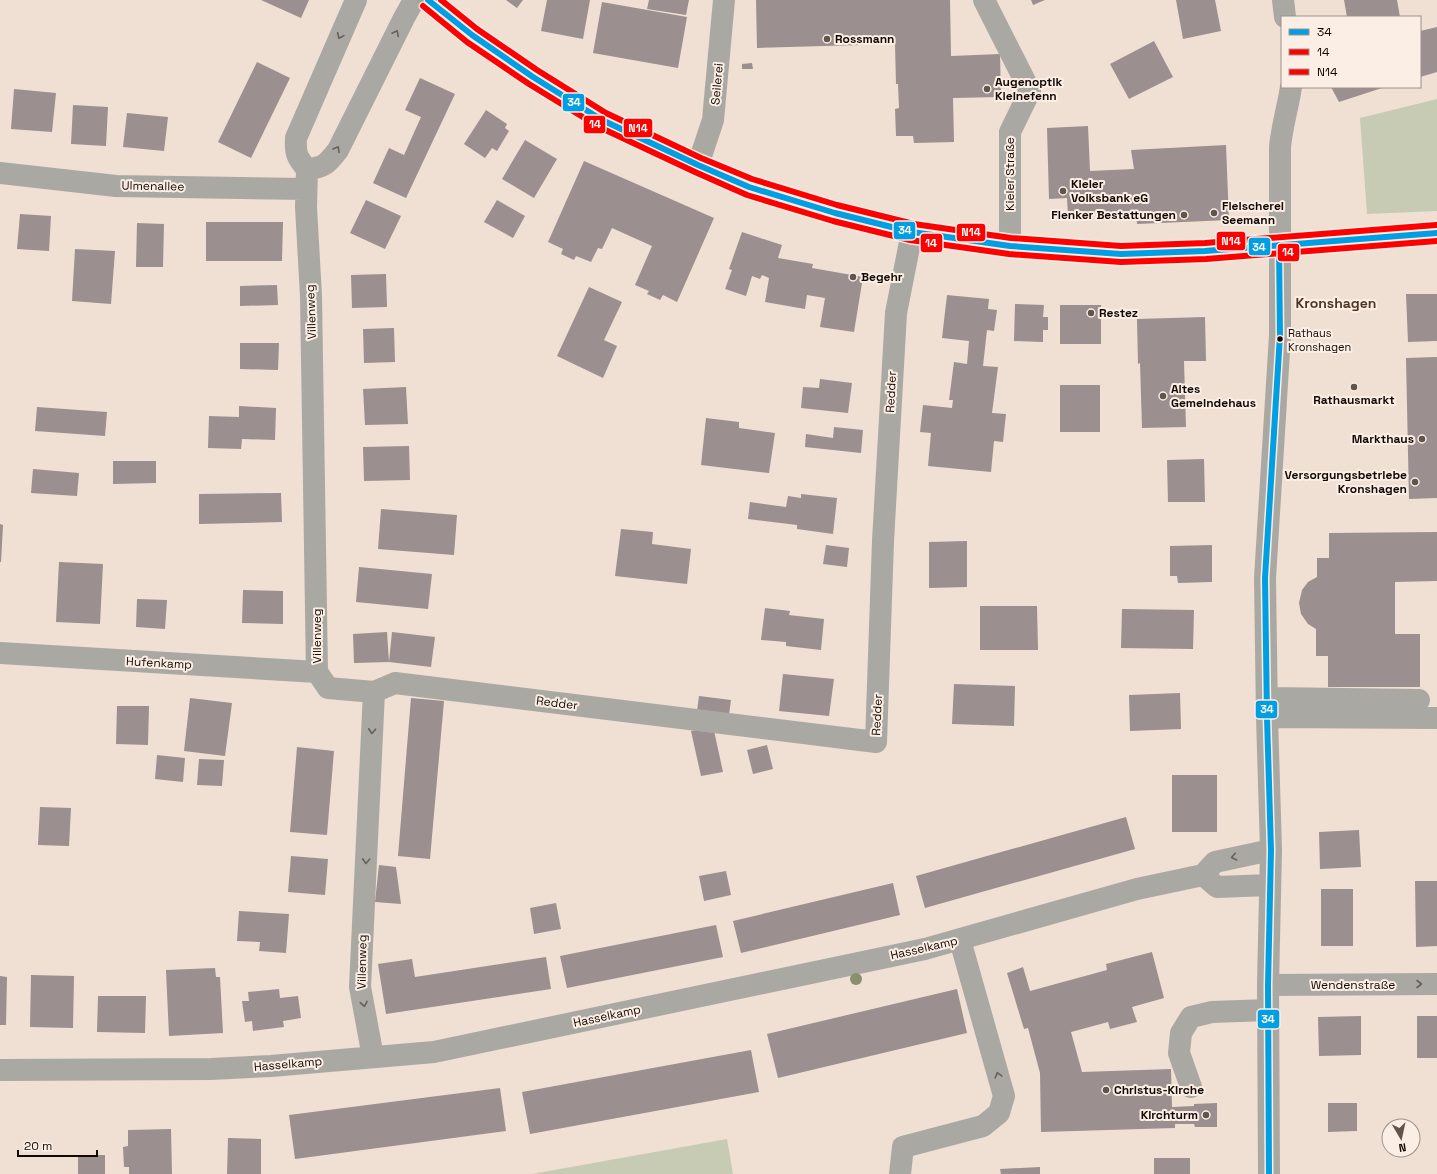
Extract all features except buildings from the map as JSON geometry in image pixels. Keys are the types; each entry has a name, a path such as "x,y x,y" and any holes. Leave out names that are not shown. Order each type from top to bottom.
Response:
{"main road":[{"path":"428,0 472,35 533,77 602,120 749,187 835,214 912,232 1010,246 1122,254 1199,252 1437,233"}],"street":[{"path":"356,0 296,138 295,148 306,179 317,168 331,159 338,150 414,0"},
{"name":"Seilerei","path":"698,165 713,120 724,0"},
{"name":"Kieler Straße","path":"984,0 1030,91 1010,132 1010,246"},
{"path":"1283,0 1286,16"},
{"path":"1269,1174 1268,985 1271,850 1265,578 1280,335 1280,146 1282,127 1291,88"},
{"name":"Ulmenallee","path":"0,173 116,186 306,179"},
{"name":"Villenweg","path":"306,179 311,304 317,672 328,688 374,692 360,987 373,1056"},
{"name":"Redder","path":"374,692 395,683 876,742 883,541 896,313 912,232"},
{"name":"Hufenkamp","path":"0,654 317,672"},
{"path":"1267,708 1419,700"},
{"path":"1267,708 1437,718"},
{"path":"1270,885 1216,887 1203,876 1215,862 1271,850"},
{"name":"Hasselkamp","path":"0,1070 211,1069 271,1066 373,1056 434,1052 925,949 1137,889 1203,876"},
{"path":"900,1174 903,1147 983,1126 999,1113 1004,1096 960,940"},
{"name":"Wendenstraße","path":"1268,985 1437,984"},
{"path":"1191,1087 1179,1053 1181,1033 1190,1017 1212,1012 1268,1010"}],"green space":[{"path":"1437,99 1437,211 1367,214 1360,118"},
{"path":"727,1139 733,1174 532,1174"}],"transit line":[{"name":"34","path":"428,0 472,35 533,77 602,120 749,187 835,213 912,232 1010,246 1121,254 1205,251 1437,233"},
{"name":"N14","path":"441,0 477,29 537,70 606,113 701,158 752,179 837,205 914,224 1011,238 1121,246 1205,243 1436,225"},
{"name":"14","path":"423,6 467,42 529,84 599,127 747,195 833,221 910,240 1009,254 1121,262 1206,259 1437,241"},
{"name":"34","path":"1269,1174 1268,985 1271,850 1265,578 1280,335 1279,245"}],"place":[{"name":"Rossmann","path":"827,39"},
{"name":"Augenoptik Kleinefenn","path":"987,89"},
{"name":"Kieler Volksbank eG","path":"1063,191"},
{"name":"Fleischerei Seemann","path":"1214,213"},
{"name":"Flenker Bestattungen","path":"1184,215"},
{"name":"Begehr","path":"853,277"},
{"name":"Restez","path":"1091,313"},
{"name":"Rathaus Kronshagen","path":"1280,339"},
{"name":"Rathausmarkt","path":"1354,387"},
{"name":"Altes Gemeindehaus","path":"1163,396"},
{"name":"Markthaus","path":"1422,439"},
{"name":"Versorgungsbetriebe Kronshagen","path":"1415,482"},
{"name":"Christus-Kirche","path":"1106,1090"},
{"name":"Kirchturm","path":"1206,1115"}],"district":[{"name":"Kronshagen","path":"1336,303"}]}
